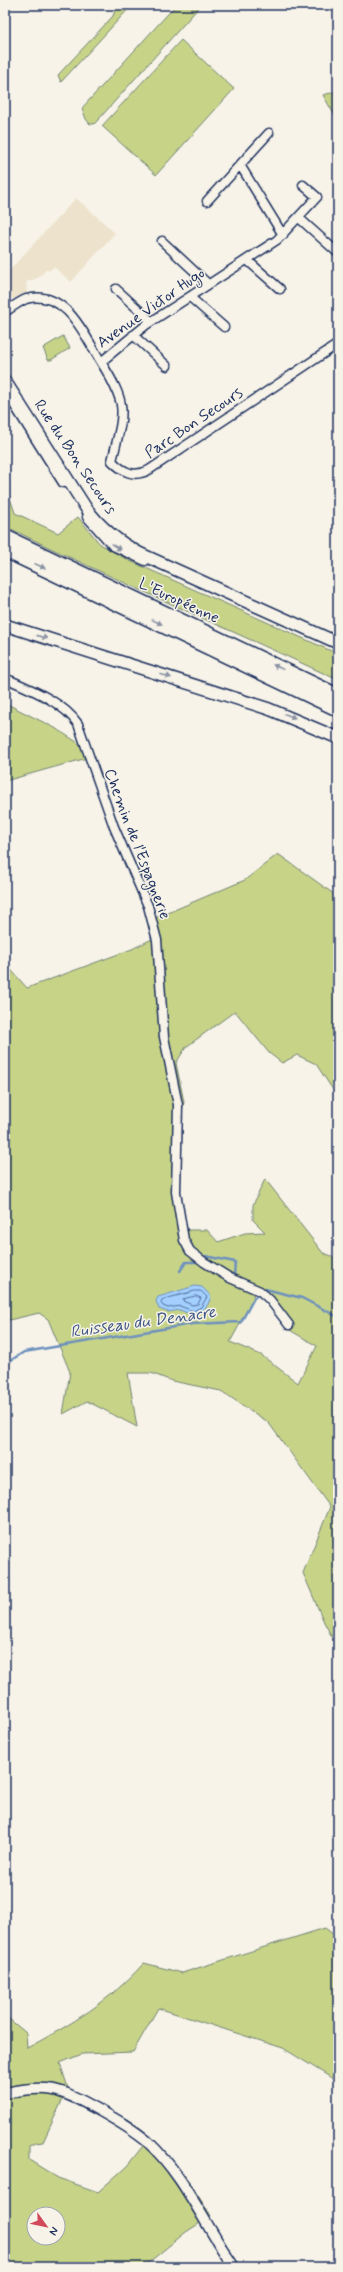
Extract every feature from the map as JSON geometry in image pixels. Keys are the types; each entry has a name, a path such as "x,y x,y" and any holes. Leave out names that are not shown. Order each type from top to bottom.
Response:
{"highway":[{"name":"L'Européenne","path":"5,537 338,696"},
{"name":"L'Européenne","path":"5,550 338,708"},
{"path":"183,635 338,719"}],"main road":[{"name":"Rue du Bon Secours","path":"5,382 78,496 100,524 136,551 305,631 338,643"},
{"path":"5,625 269,709 338,738"}],"street":[{"path":"207,201 269,133"},
{"path":"240,165 283,234"},
{"name":"Avenue Victor Hugo","path":"5,312 27,299 46,299 58,304 73,317 101,362 151,321 246,260 283,234 317,198 303,185"},
{"path":"299,218 338,253"},
{"path":"162,241 208,284"},
{"path":"246,260 280,289"},
{"path":"116,289 151,321"},
{"path":"190,296 224,327"},
{"path":"133,335 167,366"},
{"name":"Parc Bon Secours","path":"101,362 116,386 122,404 121,424 112,461 125,472 137,474 149,470 338,344"},
{"name":"Rue du Bon Secours","path":"5,390 79,506 108,542 125,552 255,608"},
{"name":"Rue du Bon Secours","path":"305,631 338,649"},
{"name":"Chemin de l'Espagnerie","path":"5,678 55,703 69,714 78,724 114,827 150,914 160,960 164,1037 178,1105 177,1200 184,1240 193,1254 204,1262 232,1279 254,1287 264,1294 289,1325"},
{"path":"5,2093 38,2088 59,2090 116,2120 139,2135 161,2157 179,2180 234,2267"}],"shaded area":[{"path":"76,198 115,233 71,282 54,267 49,271 47,269 38,278 26,282 27,293 13,299 5,286 5,275"}],"green space":[{"path":"117,5 132,5 61,82 58,75 113,16"},
{"path":"176,5 201,5 98,120 94,124 90,124 86,119 82,108"},
{"path":"181,40 234,89 156,175 102,126"},
{"path":"338,91 338,121 323,95"},
{"path":"63,336 70,348 51,360 48,360 43,348"},
{"path":"5,483 15,513 58,533 78,517 100,544 128,560 338,654 338,680 87,566 5,526"},
{"path":"5,703 55,728 83,746 87,758 5,781"},
{"path":"278,854 338,897 338,1089 335,1093 316,1064 297,1055 282,1063 269,1053 235,1011 186,1047 176,1063 184,1102 176,1138 177,1173 183,1230 207,1230 218,1242 245,1233 265,1232 253,1220 253,1205 265,1179 323,1253 338,1259 338,1648 324,1622 303,1573 330,1507 268,1422 221,1391 172,1381 151,1373 128,1373 137,1427 87,1401 63,1414 70,1372 48,1319 39,1313 5,1321 5,963 27,988 132,949 156,937 153,919 245,880","holes":["252,1291 270,1302 288,1329 317,1346 298,1383 261,1355 230,1342 254,1298"]},
{"path":"325,1928 338,1938 338,2082 283,2048 158,2008 133,2052 82,2054 60,2063 68,2088 43,2142 35,2143 29,2146 29,2160 58,2178 98,2192 127,2166 150,2137 188,2180 211,2216 186,2232 143,2267 5,2267 5,2013 9,2019 26,2033 27,2048 75,2021 103,2001 131,1977 144,1963 182,1973"}],"water":[{"path":"195,1286 202,1287 211,1296 207,1306 202,1310 192,1315 180,1310 168,1312 159,1309 156,1301 158,1297"}],"waterway":[{"path":"180,1271 186,1262 196,1262 205,1256 235,1262 234,1276 236,1277"},
{"name":"Ruisseau du Denacre","path":"5,1364 24,1352 192,1324 241,1322 254,1298 265,1289 302,1298 338,1317"}]}
